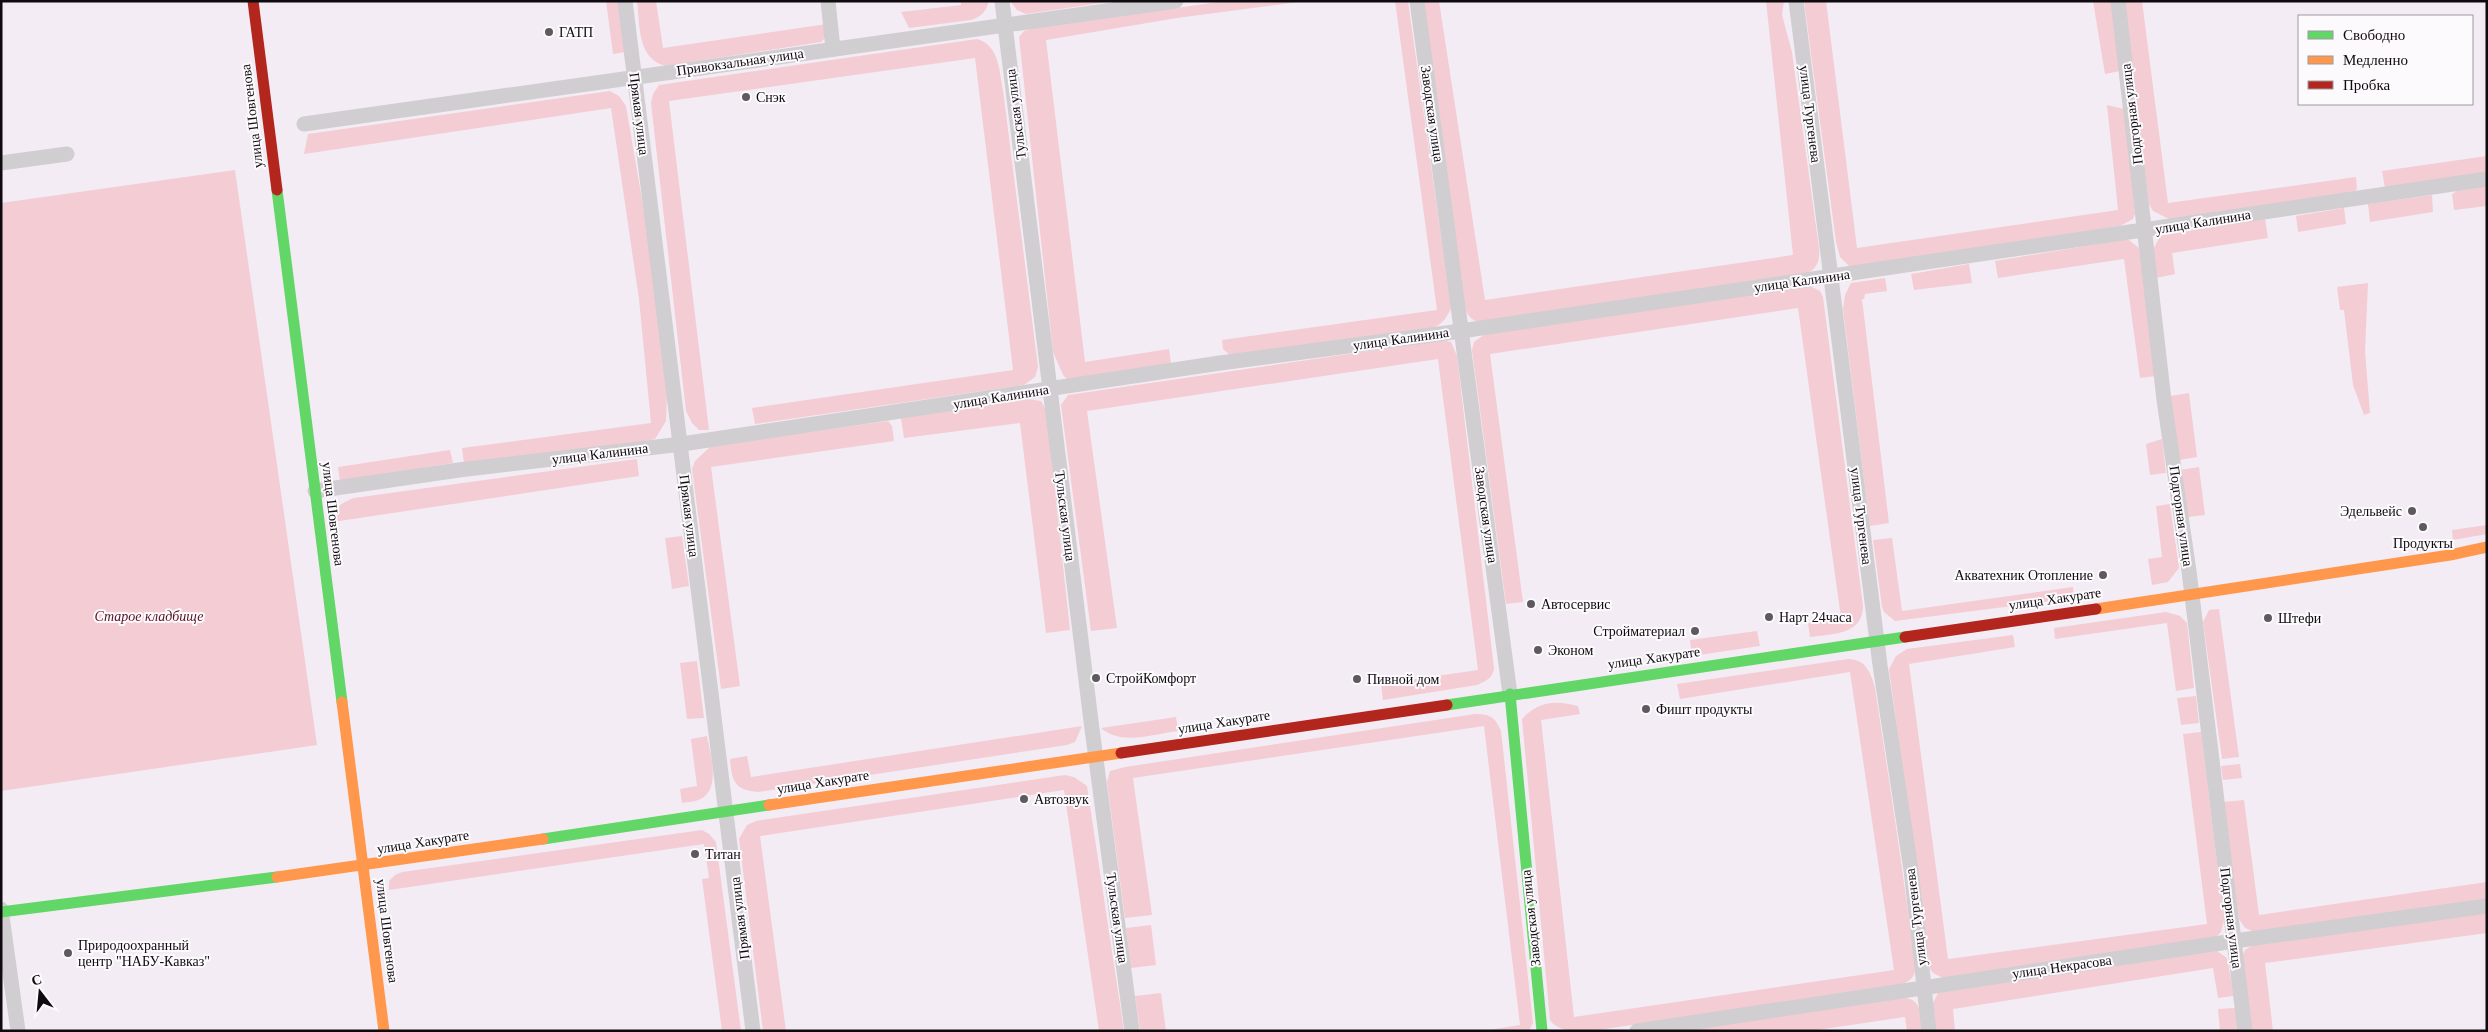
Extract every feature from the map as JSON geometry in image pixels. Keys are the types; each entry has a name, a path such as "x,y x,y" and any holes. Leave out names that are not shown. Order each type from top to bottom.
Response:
{"main road":[{"name":"улица Шовгенова","path":"253,1 384,1031"},
{"name":"улица Хакурате","path":"1,911 363,866 1510,694 2192,595 2450,555 2487,547"},
{"name":"улица Хакурате","path":"2450,555 2487,554"},
{"name":"Заводская улица","path":"1510,694 1542,1031"}],"street":[{"name":"Прямая улица","path":"625,1 682,444 683,473 753,1031"},
{"path":"828,1 833,49"},
{"name":"Тульская улица","path":"1002,1 1095,757 1132,1031"},
{"name":"Привокзальная улица","path":"304,124 1176,1"},
{"name":"Заводская улица","path":"1417,1 1510,694"},
{"name":"улица Тургенева","path":"1796,1 1877,640 1911,870 1929,1031"},
{"name":"Подгорная улица","path":"2118,1 2164,400 2192,595 2245,1031"},
{"path":"1,163 67,154"},
{"name":"улица Калинина","path":"315,491 459,470 682,444 1230,362 1832,277 2487,180"},
{"name":"улица Некрасова","path":"1637,1031 2234,941 2487,906"},
{"path":"1,911 18,1031"}],"green space":[{"path":"606,1 619,1 625,52 613,54"},
{"path":"637,1 656,1 663,48 827,24 827,36 821,42 666,66 657,62 645,49 640,30"},
{"path":"961,1 989,1 983,13 971,20 909,28 901,12 961,5"},
{"path":"1010,1 1115,1 1026,14 1017,10"},
{"path":"1226,1 1306,1 1177,18 1046,40 1085,362 1169,349 1171,364 1068,380 1063,375 1053,352 1019,37 1024,31 1033,28"},
{"path":"1395,1 1408,1 1451,308 1443,321 1431,328 1231,356 1223,349 1222,340 1437,310"},
{"path":"1421,1 1439,1 1485,300 1793,255 1766,1 1784,1 1782,15 1792,52 1819,248 1819,260 1816,266 1807,274 1478,322 1472,319 1465,307"},
{"path":"1804,1 1826,1 1857,248 2118,210 2107,105 2124,109 2135,214 2133,219 2120,226 1850,267 1840,257 1836,242"},
{"path":"2093,1 2113,1 2120,71 2105,74"},
{"path":"2124,1 2142,1 2168,203 2356,177 2357,189 2352,194 2169,219 2153,211 2149,204"},
{"path":"977,39 984,42 994,52 1003,90 1038,367 1035,377 1024,385 755,424 752,408 1013,370 975,58 669,101 709,430 699,430 692,423 686,411 651,103 653,94 659,85"},
{"path":"610,91 619,96 626,106 649,241 667,394 666,421 655,439 641,442 464,464 462,448 651,423 639,299 611,108 304,154 308,134"},
{"path":"2487,156 2487,175 2385,188 2382,171"},
{"name":"Старое кладбище","path":"235,170 317,745 1,791 1,203"},
{"path":"2487,186 2487,206 2454,210 2452,194 2457,191"},
{"path":"2432,195 2433,212 2370,222 2368,204"},
{"path":"2344,208 2346,224 2298,232 2296,216"},
{"path":"2265,218 2268,238 2172,253 2175,274 2156,278 2153,250 2160,236"},
{"path":"2129,240 2139,248 2156,376 2140,378 2124,259 1998,278 1995,261"},
{"path":"1969,264 1972,283 1914,290 1911,274"},
{"path":"1885,278 1887,291 1865,294 1864,299 1862,299 1889,523 1870,526 1843,309 1845,295 1851,283"},
{"path":"2368,283 2365,351 2370,413 2364,415 2353,385 2344,310 2340,310 2337,287"},
{"path":"1810,286 1820,291 1823,297 1863,606 1862,616 1858,623 1852,628 1836,634 1810,637 1808,623 1841,618 1798,308 1490,354 1523,602 1506,604 1472,350 1474,342 1485,334"},
{"path":"1444,340 1451,342 1457,356 1494,668 1488,679 1477,685 1383,700 1381,684 1478,670 1438,359 1087,411 1117,628 1091,631 1061,405 1068,395"},
{"path":"2189,393 2197,457 2179,460 2170,396"},
{"path":"1028,399 1041,401 1046,410 1070,630 1046,633 1020,423 904,438 901,418"},
{"path":"888,421 892,426 894,441 711,467 740,686 721,689 692,469 695,461 711,446"},
{"path":"2162,439 2166,473 2150,475 2146,444"},
{"path":"450,450 453,463 340,481 338,467"},
{"path":"637,459 639,476 333,522 336,510 354,498"},
{"path":"2199,467 2205,515 2188,517 2180,470"},
{"path":"2170,504 2179,568 2168,582 2152,585 2148,559 2162,557 2156,506"},
{"path":"2487,525 2487,534 2453,540 2452,530"},
{"path":"682,536 689,586 672,589 665,538"},
{"path":"1892,538 1902,611 2073,587 2074,598 1895,621 1884,612 1882,607 1873,540"},
{"path":"2219,609 2239,757 2222,759 2203,622 2209,610"},
{"path":"2166,612 2180,616 2187,623 2194,688 2176,691 2167,623 2055,639 2054,628"},
{"path":"1757,631 1760,646 1692,656 1690,640"},
{"path":"2013,635 2015,647 1909,664 1948,959 2207,924 2183,734 2201,732 2224,920 2221,932 2216,937 1943,978 1933,973 1930,969 1889,669 1896,656 1907,649"},
{"path":"1848,659 1859,661 1867,668 1875,688 1911,932 1915,967 1914,975 1907,982 1896,986 1591,1031 1562,1029 1553,1024 1550,1020 1522,719 1541,705 1563,703 1578,706 1580,714 1541,720 1574,1017 1894,970 1850,672 1680,699 1677,684"},
{"path":"697,661 704,718 687,719 680,663"},
{"path":"2196,696 2199,723 2181,725 2177,698"},
{"path":"1475,714 1491,717 1497,722 1501,731 1533,1023 1529,1031 1483,1031 1520,1025 1484,726 1133,778 1152,915 1125,918 1107,782 1110,771 1125,767"},
{"path":"1176,717 1178,731 1148,736 1128,738 1109,733 1101,728"},
{"path":"1082,726 1075,742 1067,745 758,792 744,789 736,783 733,779 730,759 747,756 751,777"},
{"path":"707,736 713,768 712,784 704,797 682,803 680,789 697,786 691,739"},
{"path":"2240,764 2242,778 2223,780 2221,766"},
{"path":"1065,775 1074,777 1087,786 1124,1031 1099,1031 1064,790 760,836 786,1031 763,1031 739,839 747,825 756,821"},
{"path":"2244,800 2259,915 2487,882 2487,900 2255,932 2245,928 2239,919 2223,802"},
{"path":"702,830 709,834 716,842 741,1031 722,1031 702,879 709,878 704,844 389,890 389,881 395,875 402,872"},
{"path":"2487,912 2487,933 2265,963 2273,1031 2250,1031 2241,958 2245,950 2253,945"},
{"path":"1151,925 1156,965 1131,968 1126,928"},
{"path":"2217,951 2227,958 2234,996 2218,998 2213,968 1953,1009 1955,1031 1936,1031 1933,1003 1938,993"},
{"path":"1161,993 1166,1031 1140,1031 1135,996"},
{"path":"1903,998 1914,1001 1917,1004 1921,1014 1922,1031 1907,1031 1905,1017 1810,1031 1675,1031"},
{"path":"2235,1008 2238,1031 2220,1031 2218,1009"}],"traffic: fast":[{"path":"277,190 342,702"},
{"path":"1447,705 1905,637"},
{"path":"1510,694 1542,1031"},
{"path":"543,839 769,805"},
{"path":"1,912 277,877"}],"traffic: slow":[{"path":"2096,609 2450,555 2487,547"},
{"path":"342,702 384,1031"},
{"path":"769,805 1121,753"},
{"path":"277,877 543,839"}],"traffic: jam":[{"path":"253,1 277,190"},
{"path":"1905,637 2096,609"},
{"path":"1121,753 1447,705"}],"place":[{"name":"ГАТП","path":"549,32"},
{"name":"Снэк","path":"746,97"},
{"name":"Эдельвейс","path":"2412,511"},
{"name":"Продукты","path":"2423,527"},
{"name":"Акватехник Отопление","path":"2103,575"},
{"name":"Автосервис","path":"1531,604"},
{"name":"Нарт 24часа","path":"1769,617"},
{"name":"Штефи","path":"2268,618"},
{"name":"Стройматериал","path":"1695,631"},
{"name":"Эконом","path":"1538,650"},
{"name":"СтройКомфорт","path":"1096,678"},
{"name":"Пивной дом","path":"1357,679"},
{"name":"Фишт продукты","path":"1646,709"},
{"name":"Автозвук","path":"1024,799"},
{"name":"Титан","path":"695,854"},
{"name":"Природоохранный центр \"НАБУ-Кавказ\"","path":"68,953"}]}
